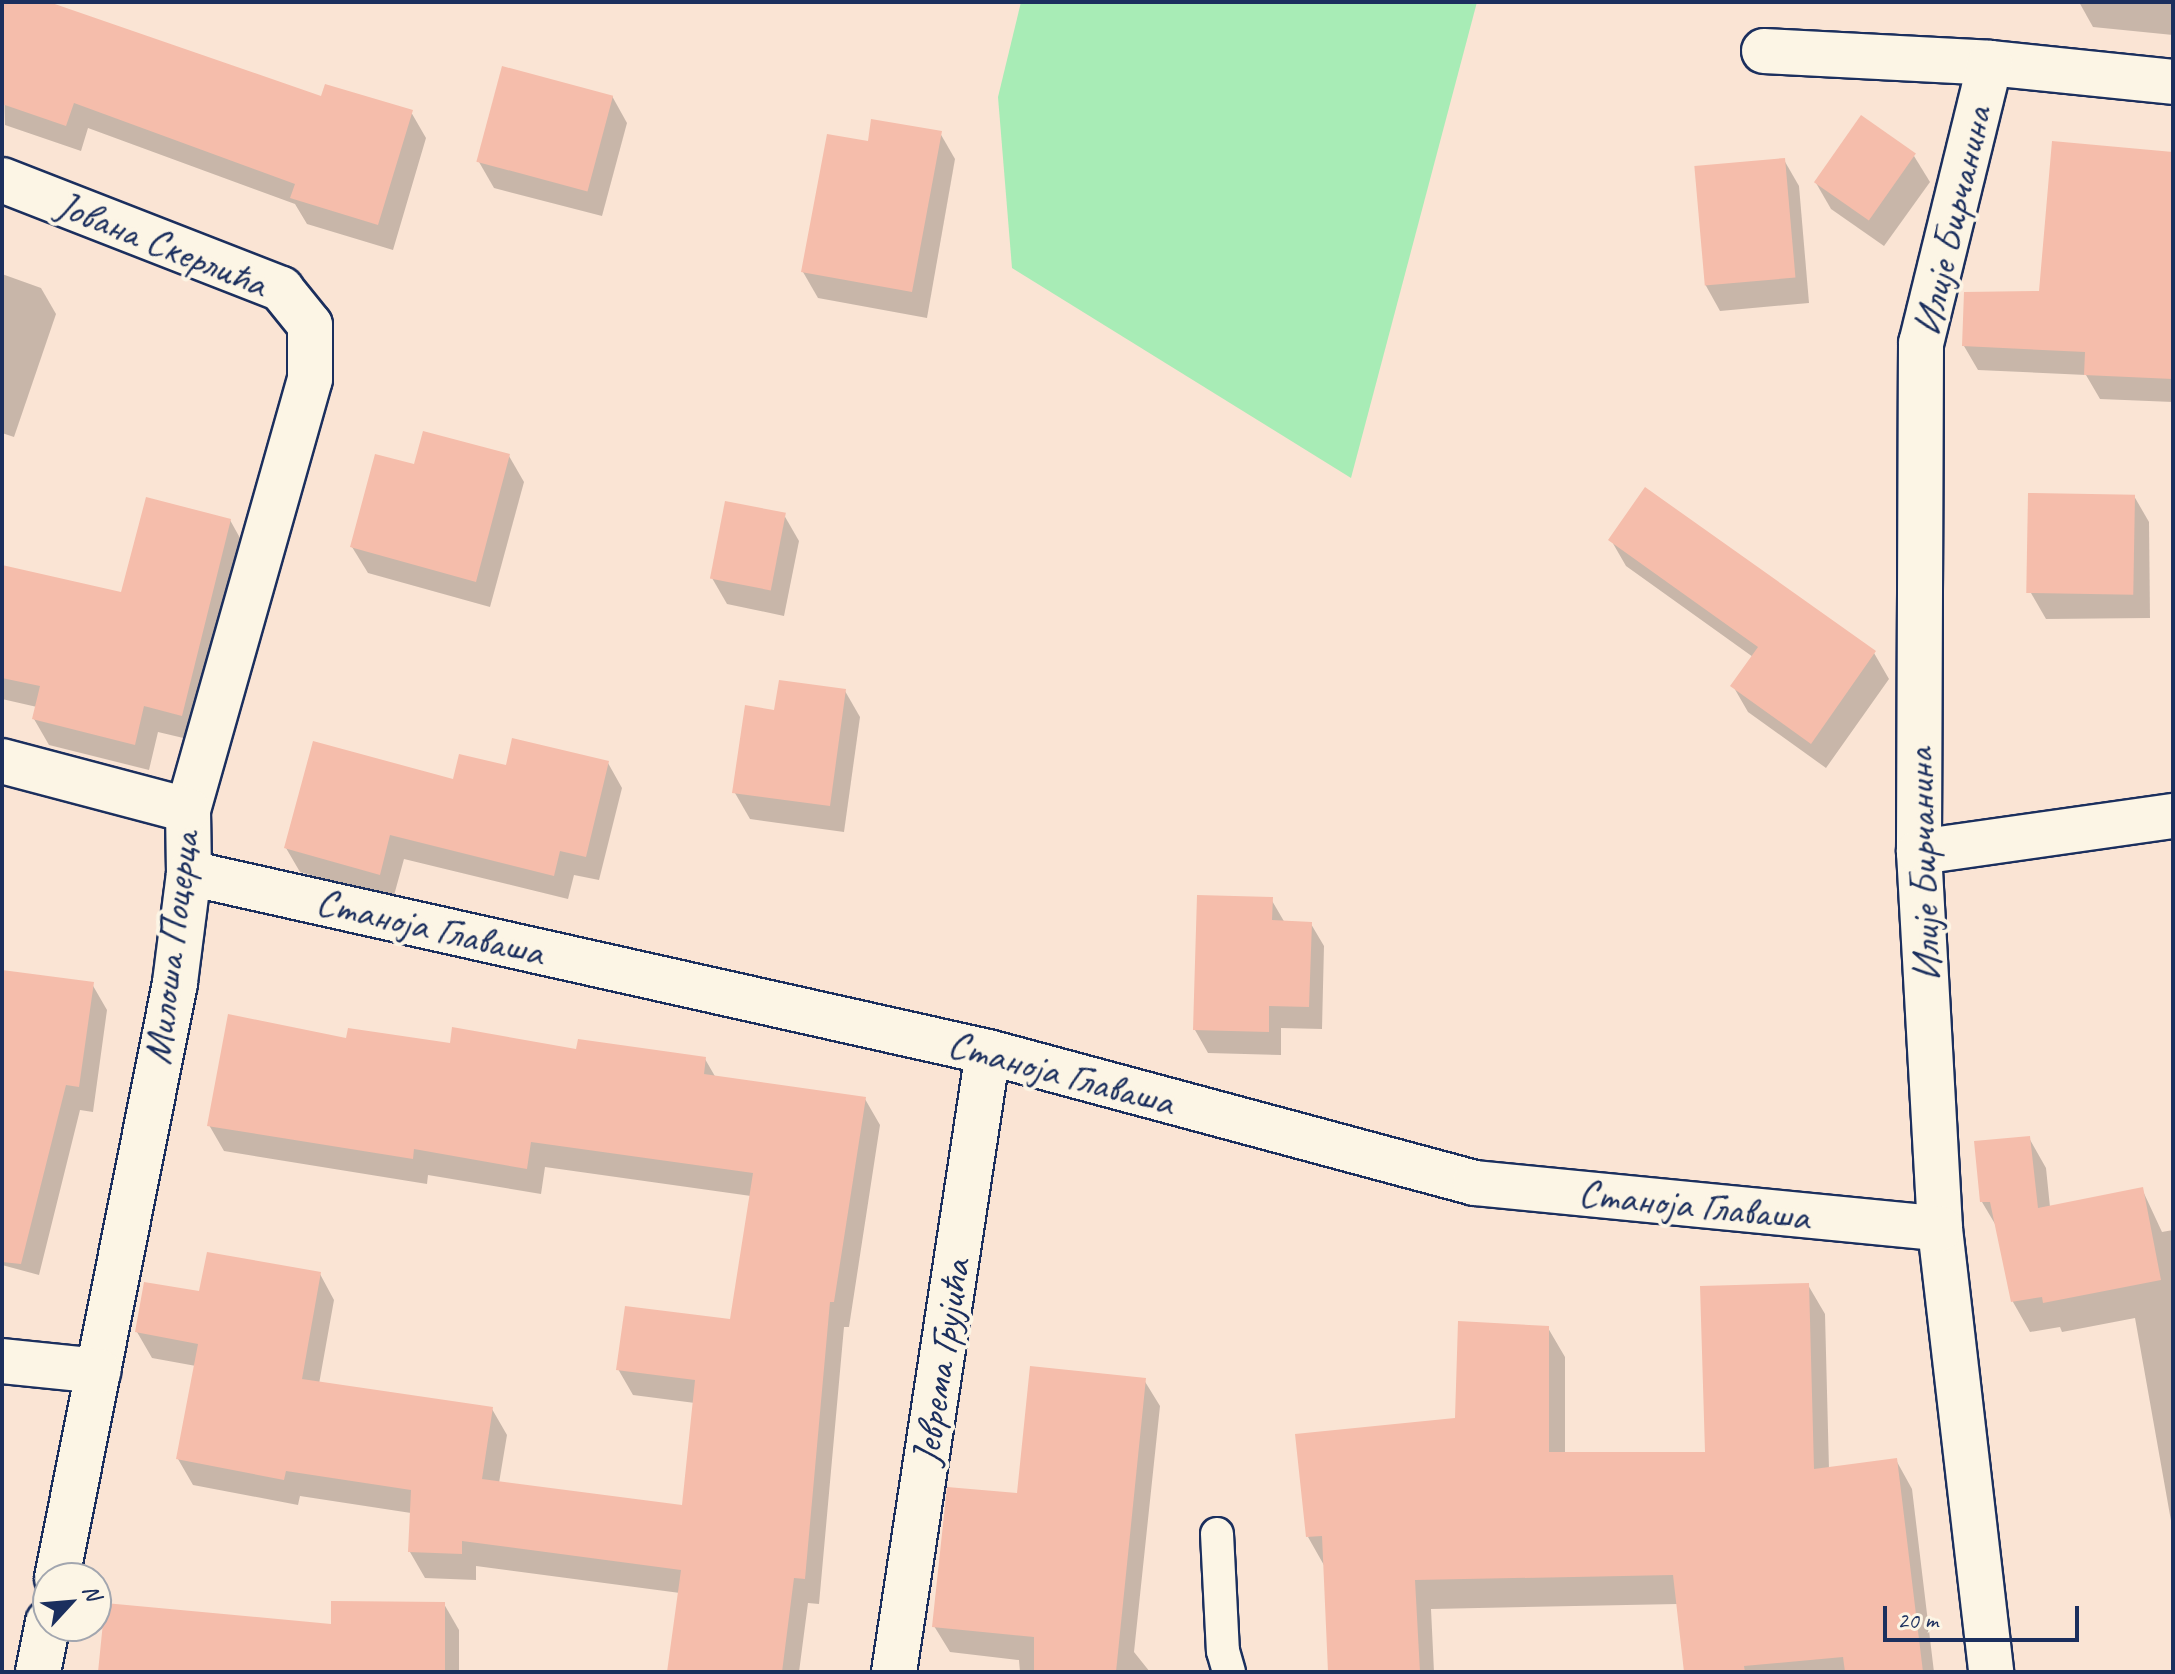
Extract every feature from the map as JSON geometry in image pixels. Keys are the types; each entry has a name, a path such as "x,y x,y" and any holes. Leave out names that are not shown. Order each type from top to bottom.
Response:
{"street":[{"path":"1764,51 1990,63 2173,82"},
{"name":"Илије Бирчанина","path":"1990,63 1921,343 1919,852 1940,1229 1991,1672"},
{"name":"Јована Скерлића","path":"2,180 281,289 310,325"},
{"name":"Милоша Поцерца","path":"60,1562 175,983 189,873 188,810 310,379 310,325"},
{"path":"2,761 188,810"},
{"path":"1919,852 2173,816"},
{"name":"Станоја Главаша","path":"189,873 988,1052 1475,1183 1940,1229"},
{"name":"Јеврема Грујића","path":"894,1672 988,1052"},
{"path":"2,1361 98,1371"},
{"path":"38,1672 44,1642"}],"lane":[{"path":"1217,1534 1223,1651 1229,1672"}],"green space":[{"path":"1021,2 1477,2 1351,478 1012,268 998,97"}],"building":[{"path":"2,2 49,2 321,96 325,84 413,110 378,225 290,198 295,184 74,103 66,126 2,104"},
{"path":"502,66 613,96 587,191 476,162"},
{"path":"1861,115 1916,153 1869,221 1814,182"},
{"path":"871,119 942,131 912,292 801,272 827,134 868,141"},
{"path":"2052,141 2173,152 2173,379 2084,375 2085,352 1962,346 1964,292 2039,291"},
{"path":"1785,158 1795,278 1705,285 1694,166"},
{"path":"423,431 510,454 476,582 350,547 375,454 414,464"},
{"path":"1645,487 1876,651 1811,744 1730,686 1758,647 1608,540"},
{"path":"2028,493 2135,495 2133,595 2026,593"},
{"path":"146,497 231,519 182,716 144,706 135,745 32,719 40,686 2,678 2,565 121,592"},
{"path":"725,501 786,513 771,590 710,579"},
{"path":"779,680 846,689 830,806 732,793 745,705 774,710"},
{"path":"512,738 609,761 586,857 560,851 554,876 390,835 380,875 284,848 313,741 453,779 459,754 506,765"},
{"path":"1197,895 1273,897 1272,920 1312,922 1309,1007 1269,1006 1269,1032 1193,1030"},
{"path":"2,970 94,982 79,1087 66,1085 21,1264 2,1262"},
{"path":"228,1014 346,1038 348,1028 450,1043 452,1027 576,1049 578,1039 706,1057 704,1074 866,1097 834,1302 830,1302 805,1579 794,1578 782,1672 667,1672 681,1570 462,1541 462,1554 408,1552 411,1490 286,1471 284,1480 176,1459 198,1344 135,1332 144,1282 199,1291 207,1252 321,1272 302,1379 493,1407 482,1479 682,1505 695,1380 616,1370 625,1306 730,1319 753,1173 531,1142 527,1169 414,1149 413,1159 207,1126"},
{"path":"2030,1136 2038,1208 2143,1187 2161,1280 2043,1303 2042,1297 2011,1302 1990,1202 1980,1202 1974,1141"},
{"path":"1809,1283 1814,1469 1897,1458 1923,1672 1845,1672 1843,1657 1744,1666 1745,1672 1684,1672 1673,1575 1415,1580 1420,1672 1328,1672 1322,1536 1306,1537 1295,1434 1455,1418 1458,1321 1549,1326 1549,1452 1705,1452 1700,1286"},
{"path":"1030,1366 1146,1378 1116,1672 1034,1672 1034,1637 932,1627 947,1487 1017,1493"},
{"path":"331,1601 445,1602 445,1672 98,1672 101,1642 112,1642 112,1604 331,1624"}]}
